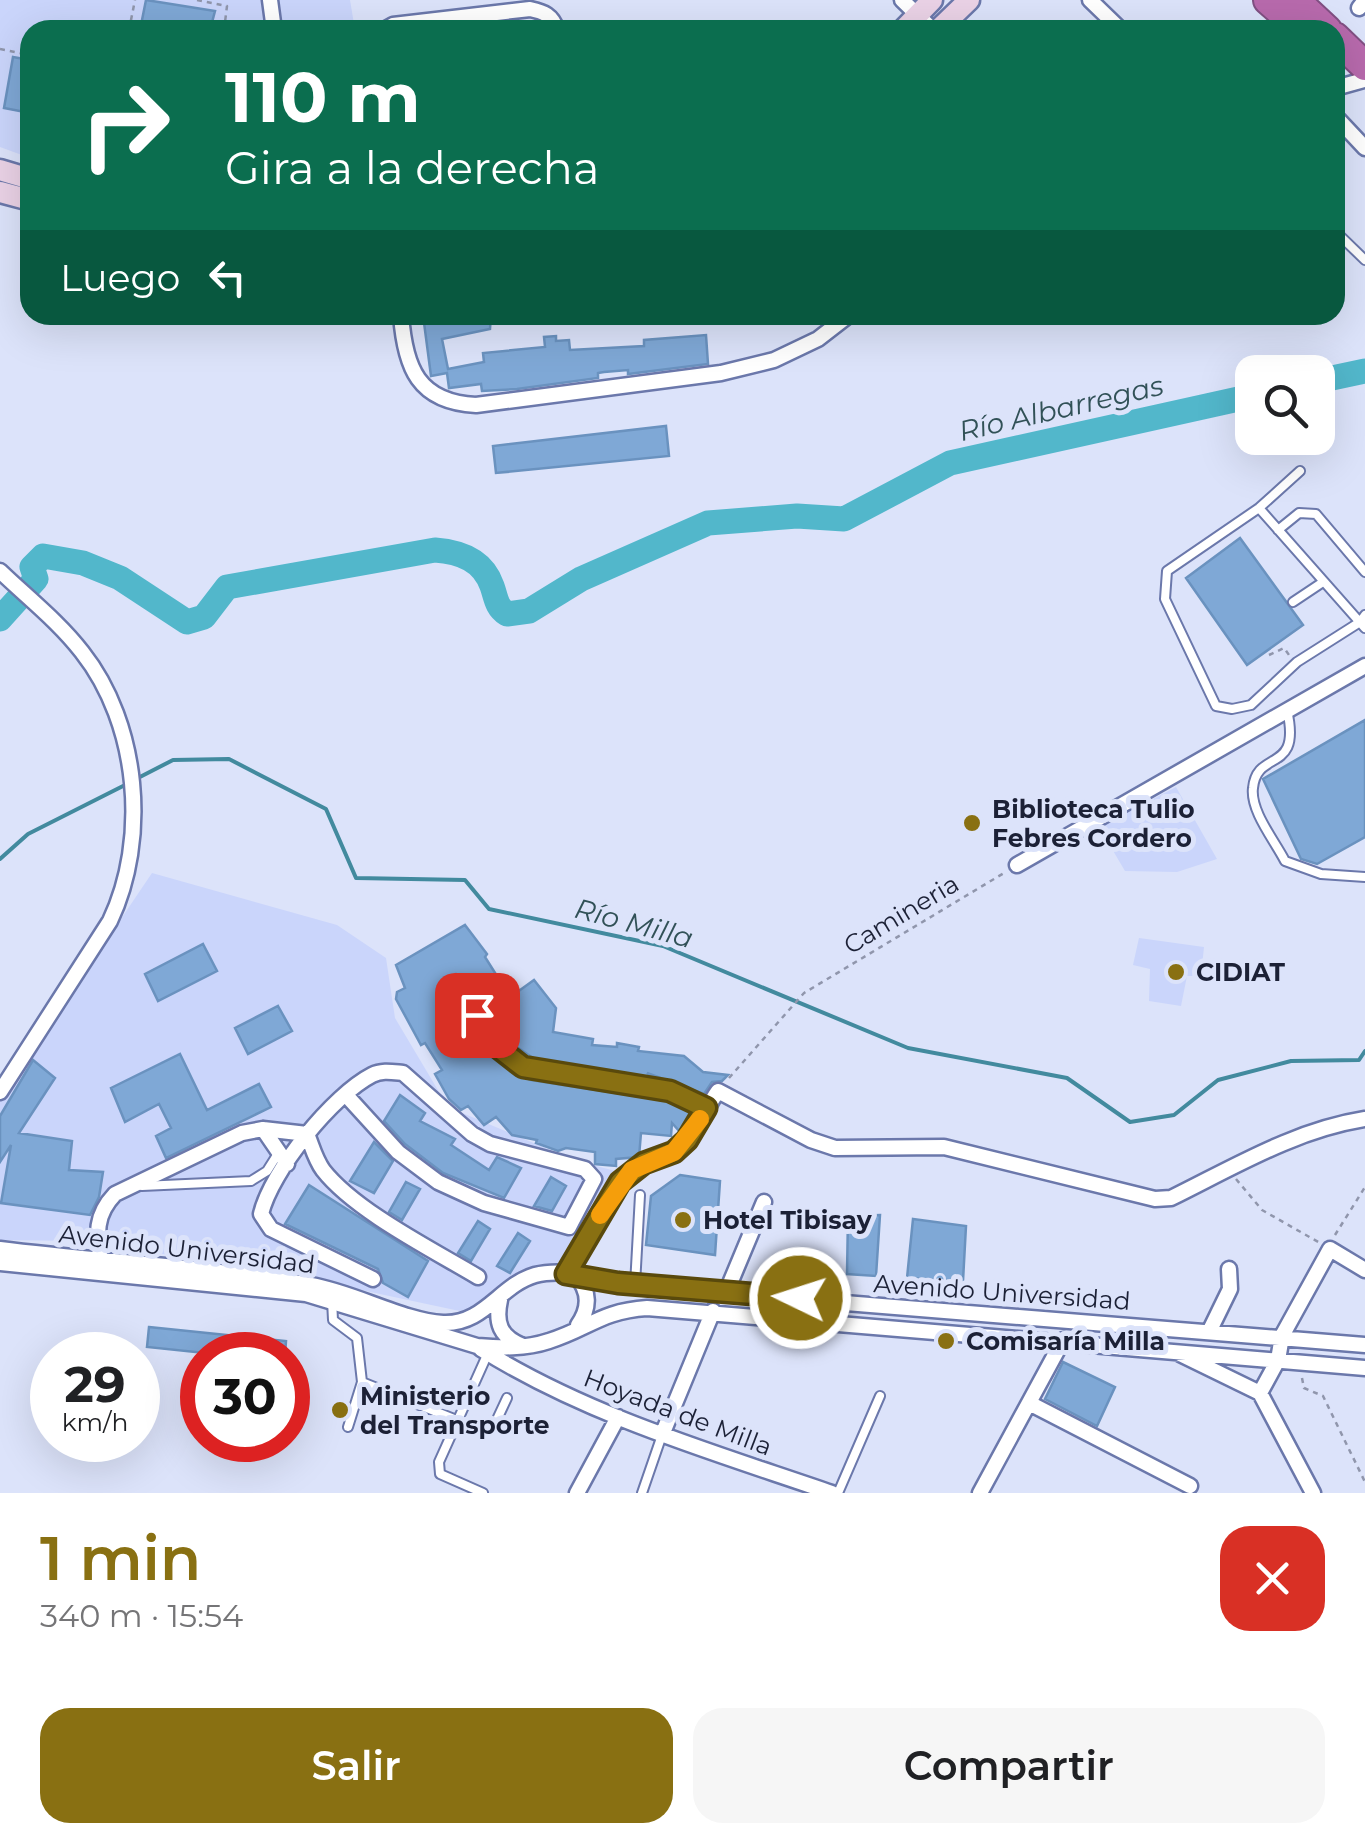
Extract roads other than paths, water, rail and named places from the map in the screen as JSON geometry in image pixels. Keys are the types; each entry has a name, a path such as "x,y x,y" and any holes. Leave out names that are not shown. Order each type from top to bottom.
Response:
{"highway":[{"path":"1268,0 1298,20"},
{"path":"1345,47 1365,66"}],"street":[{"path":"947,20 969,0"},
{"path":"1090,0 1109,20"},
{"path":"436,20 530,9 544,12 550,20"},
{"path":"1345,127 1365,148"},
{"path":"403,325 413,372 424,388 438,398 476,405 721,374 774,360 836,325"},
{"path":"0,1092 110,921 124,891 133,817 126,755 103,682 80,650 4,575"},
{"path":"1016,866 1365,666"},
{"path":"457,984 496,1046 514,1063 534,1070 670,1091 706,1108"},
{"path":"346,1095 417,1168 484,1203 569,1227 593,1188 594,1179 586,1169 490,1144 472,1134 403,1074 372,1075 346,1095 283,1158 264,1204 264,1222 270,1229 373,1279"},
{"path":"576,1328 587,1306 583,1284 571,1275 620,1182 644,1163 674,1152 687,1140 718,1091 811,1140 835,1148 944,1147 1145,1198 1171,1198 1280,1143 1365,1118"},
{"path":"101,1262 97,1222 102,1207 115,1194 228,1138 263,1129 307,1134"},
{"path":"263,1129 283,1158"},
{"path":"307,1134 317,1160 336,1183 410,1237 478,1278"},
{"path":"726,1293 764,1202"},
{"name":"Avenido Universidad","path":"0,1249 304,1283 445,1323 467,1320 500,1300 512,1287 536,1275 571,1275 635,1285 1365,1345"},
{"path":"1260,1393 1278,1360 1282,1336 1330,1249 1365,1270"},
{"name":"Avenido Universidad","path":"0,1263 332,1300 482,1350 549,1341 622,1310 713,1311 1365,1368"},
{"path":"1210,1330 1230,1289 1229,1268"},
{"path":"500,1300 498,1325 504,1336 524,1346"},
{"path":"662,1434 713,1311"},
{"path":"980,1493 1063,1340"},
{"name":"Hoyada de Milla","path":"482,1350 510,1367 662,1434 835,1493"},
{"path":"1170,1350 1260,1393 1313,1493"},
{"path":"1031,1404 1190,1486"},
{"path":"577,1493 618,1416"}],"lane":[{"path":"1345,241 1365,260"},
{"path":"1259,508 1363,622 1296,662 1251,705 1232,709 1216,706 1165,599 1167,571 1259,508 1300,471"},
{"path":"1278,530 1299,513 1316,514 1365,572"},
{"path":"1293,602 1323,582"},
{"path":"1286,710 1293,735 1290,748 1256,779 1252,789 1255,804 1285,860 1321,874 1365,877"},
{"path":"136,1186 252,1181 283,1158"},
{"path":"635,1285 640,1196"},
{"path":"332,1300 332,1320 357,1338 362,1382 348,1427"},
{"path":"482,1350 459,1420 438,1462 440,1474 482,1493"},
{"path":"362,1382 491,1430 507,1398"},
{"path":"835,1493 880,1396"},
{"path":"642,1493 662,1434"}],"waterway":[{"name":"Río Albarregas","path":"1335,377 1365,371"},
{"name":"Río Albarregas","path":"0,619 36,579 32,567 43,556 83,563 120,578 187,622 204,617 227,587 435,550 462,555 477,564 488,577 498,605 507,614 529,611 581,579 708,523 797,516 844,519 950,463 1235,400"},
{"name":"Río Milla","path":"136,779 173,760 229,759 326,809 356,878 465,880 489,909 663,946 908,1048 1067,1078 1130,1122 1174,1115 1218,1080 1291,1061 1359,1060 1365,1051"},
{"name":"Río Milla","path":"0,859 28,834 127,784"}],"place":[{"name":"Biblioteca Tulio Febres Cordero","path":"972,823"},
{"name":"CIDIAT","path":"1176,972"},
{"name":"Hotel Tibisay","path":"683,1220"},
{"name":"Comisaría Milla","path":"946,1341"},
{"name":"Ministerio del Transporte","path":"340,1410"}]}
